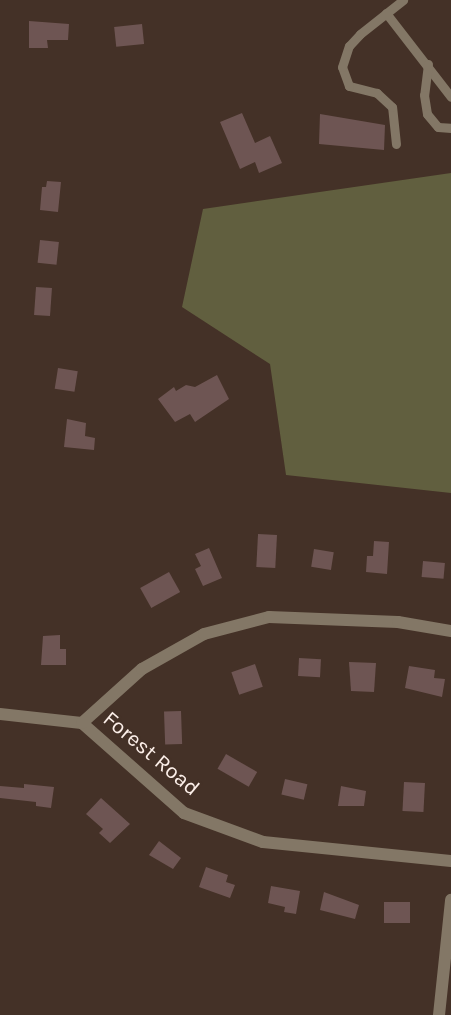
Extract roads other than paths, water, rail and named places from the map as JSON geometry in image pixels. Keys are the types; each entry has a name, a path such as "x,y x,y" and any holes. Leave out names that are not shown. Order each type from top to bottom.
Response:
{"street":[{"path":"82,723 142,669 194,640 269,617 398,622 451,631"},
{"name":"Forest Road","path":"0,714 82,723 184,813 263,842 451,861"},
{"path":"439,1015 451,900"}],"lane":[{"path":"396,144 392,107 377,93 349,86 342,76 349,46 403,0"},
{"path":"386,13 428,64 451,97"},
{"path":"428,64 424,95 427,114 438,127 451,128"}]}
